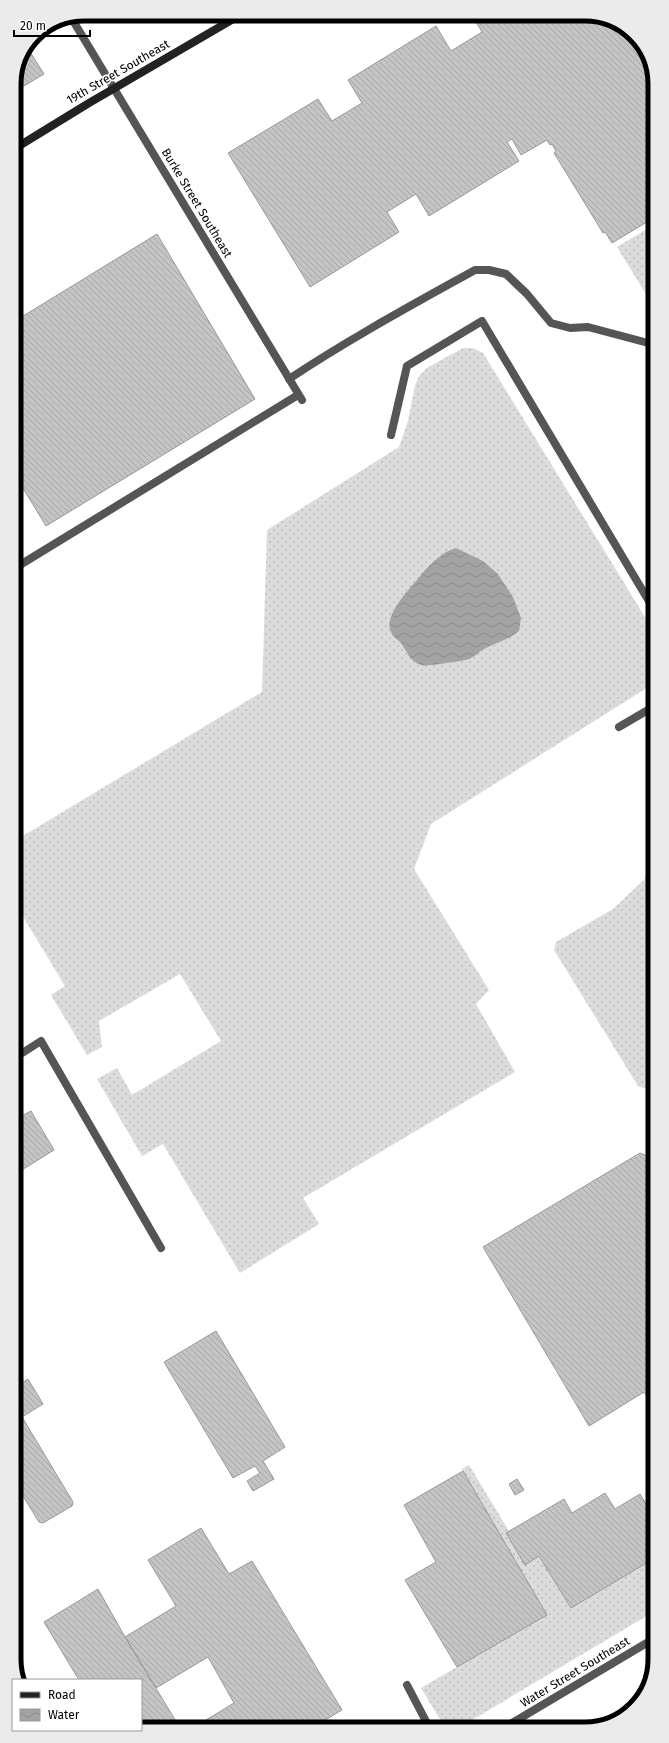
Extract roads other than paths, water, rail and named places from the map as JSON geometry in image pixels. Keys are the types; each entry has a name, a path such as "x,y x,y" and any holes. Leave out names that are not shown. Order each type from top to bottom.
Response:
{"main road":[{"name":"19th Street Southeast","path":"21,145 230,21"}],"street":[{"name":"Burke Street Southeast","path":"21,564 300,398 74,22"},
{"path":"289,379 324,356 474,270 489,270 506,274 527,294 551,323 570,328 588,327 648,343"},
{"path":"391,435 408,366 482,321 648,600"},
{"path":"619,727 648,711"},
{"path":"21,1054 41,1041 161,1248"},
{"name":"Water Street Southeast","path":"514,1722 648,1642"},
{"path":"407,1685 427,1722"}],"water":[{"path":"456,548 483,561 498,574 513,597 521,618 519,631 484,649 469,659 436,665 421,665 411,659 401,643 393,635 389,626 390,619 403,597 425,570 440,556"}]}
